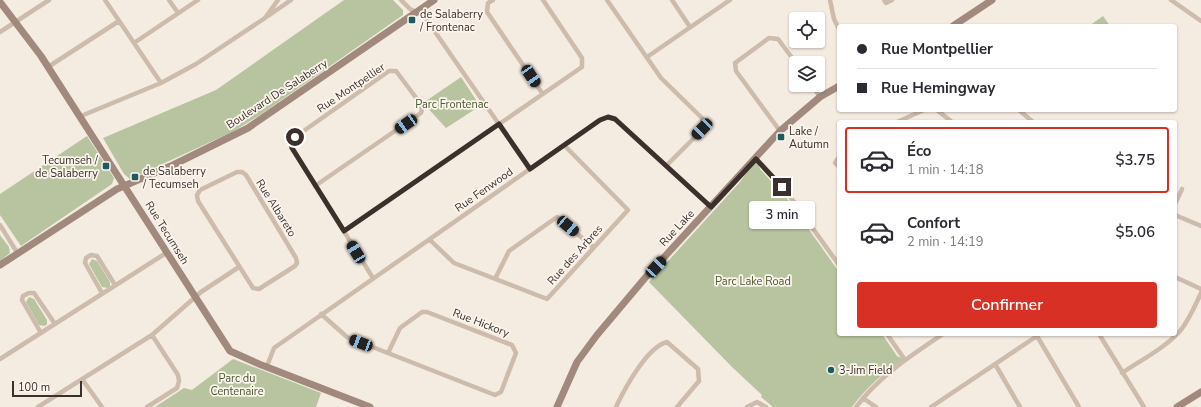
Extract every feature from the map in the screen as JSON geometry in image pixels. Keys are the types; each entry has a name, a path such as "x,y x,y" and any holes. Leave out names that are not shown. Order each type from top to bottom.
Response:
{"street":[{"path":"0,32 49,0"},
{"path":"105,0 161,83"},
{"path":"169,0 178,13"},
{"path":"134,43 198,0"},
{"path":"265,18 278,0"},
{"path":"81,116 161,83 196,64 292,0"},
{"path":"401,0 416,12 424,16 530,169"},
{"name":"Boulevard De Salaberry","path":"0,265 111,193 173,166 248,128 434,0"},
{"path":"493,0 488,3 487,12 542,93"},
{"path":"344,231 582,66 582,58 543,0"},
{"path":"608,0 661,78 702,118 702,129 666,166"},
{"path":"672,0 690,28"},
{"path":"647,57 730,0"},
{"path":"830,0 834,19 837,25"},
{"path":"884,0 886,3 892,0"},
{"path":"956,24 992,0"},
{"path":"1171,0 1201,21"},
{"name":"Rue Tecumseh","path":"0,2 16,21 81,116 166,253 230,350 242,357 370,407"},
{"path":"48,67 119,21"},
{"path":"780,131 736,71 735,62 768,38 774,37 778,39 791,56"},
{"name":"Rue Montpellier","path":"315,186 421,113 422,109 420,103 396,70 389,71 295,137 291,142 292,148 315,186 373,278"},
{"name":"Rue Lake","path":"557,407 576,362 645,278 756,159 780,131 820,97 837,87"},
{"path":"817,92 820,97"},
{"path":"902,120 920,112"},
{"path":"940,112 950,120"},
{"path":"1021,112 1031,120"},
{"name":"Rue Fenwood","path":"267,366 274,348 600,120 608,117 615,119 711,207"},
{"name":"Rue des Arbres","path":"430,240 454,263 547,299 628,210 564,145"},
{"path":"756,159 789,195 837,262"},
{"name":"Rue Albareto","path":"237,172 242,172 246,175 296,258 297,263 258,289 253,288 239,267 198,201 197,194 200,190 237,172"},
{"path":"1177,200 1182,189"},
{"path":"1177,216 1201,226"},
{"path":"495,279 509,251 557,217 593,247"},
{"path":"0,225 18,254"},
{"path":"0,359 166,253"},
{"path":"102,293 85,262 86,258 91,255 97,256 115,285"},
{"path":"38,407 152,335 195,297 239,267"},
{"path":"1177,278 1201,289"},
{"path":"1177,334 1186,322 1201,293"},
{"path":"41,333 22,300 23,296 26,294 34,294 55,324"},
{"name":"Rue Hickory","path":"321,314 347,338 495,395 501,392 516,354 512,345 427,312 422,312 400,328 388,353"},
{"path":"147,407 177,388 179,381 178,375 152,335"},
{"path":"888,336 905,360"},
{"path":"856,407 863,398 905,360 941,336"},
{"path":"931,407 1037,336 1079,407"},
{"path":"1100,336 1144,407"},
{"path":"1122,373 1170,341 1175,336"},
{"path":"616,407 626,387 642,365 657,347 668,342 698,369 699,381 677,407"},
{"path":"995,364 1020,407"},
{"path":"82,379 102,407"},
{"path":"1177,407 1201,392"},
{"path":"863,398 876,407"},
{"path":"747,407 757,402 766,407"}],"green space":[{"path":"344,0 393,0 403,10 403,15 260,115 232,132 130,179 124,174 103,138 216,90"},
{"path":"1103,16 1109,24 1092,24"},
{"name":"Parc Frontenac","path":"461,77 480,106 446,128 423,103"},
{"path":"87,136 114,178 112,184 21,246 0,215 0,194"},
{"name":"Parc Lake Road","path":"756,159 760,169 788,200 837,269 837,336 883,336 897,356 905,360 876,380 852,407 773,407 761,397 762,395 732,367 649,282 740,182"},
{"path":"0,235 9,247 10,253 0,261"},
{"path":"92,259 97,261 110,282 110,286 108,288 102,287 89,264"},
{"path":"29,297 34,299 47,320 47,324 45,326 39,325 26,302"},
{"name":"Parc du Centenaire","path":"233,359 321,393 316,407 155,407 184,388 192,390"}],"place":[{"name":"de Salaberry / Frontenac","path":"412,20"},
{"name":"Lake / Autumn","path":"781,137"},
{"name":"Tecumseh / de Salaberry","path":"106,166"},
{"name":"de Salaberry / Tecumseh","path":"135,177"},
{"name":"3-Jim Field","path":"831,370"}],"route":[{"path":"295,137 291,142 292,148 344,231 499,124 530,169 600,120 608,117 615,119 711,207 756,159 782,187"}]}
